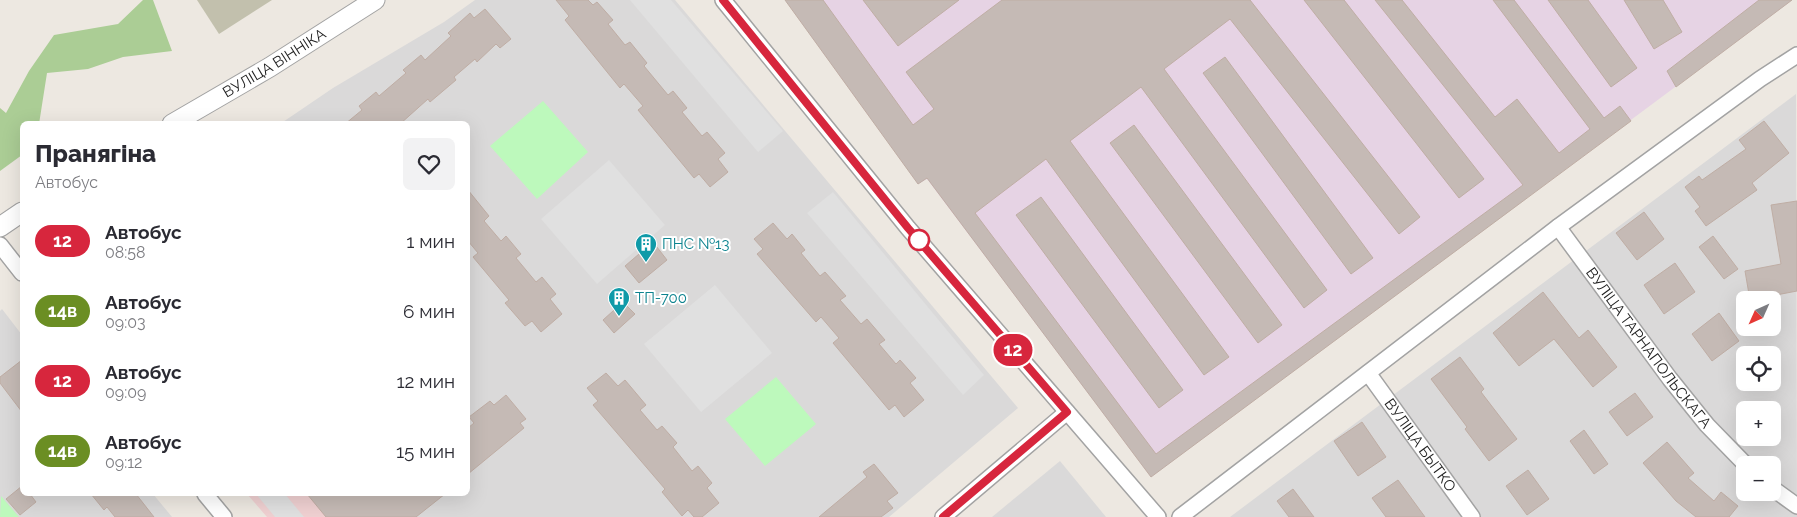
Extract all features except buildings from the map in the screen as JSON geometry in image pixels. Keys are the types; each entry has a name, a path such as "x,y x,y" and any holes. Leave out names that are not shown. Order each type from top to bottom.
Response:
{"street":[{"name":"ВУЛІЦА ВІННІКА","path":"177,121 270,67 375,0"},
{"path":"722,0 908,228 1158,517"},
{"path":"1180,517 1558,227 1767,74 1797,55"},
{"path":"0,227 20,213"},
{"name":"ВУЛІЦА ТАРНАПОЛЬСКАГА","path":"1558,227 1670,379 1707,425 1737,456"},
{"path":"0,245 20,270"},
{"name":"ВУЛІЦА БЫТКО","path":"1368,373 1472,517"},
{"path":"943,517 1067,412"},
{"path":"1781,494 1797,506"},
{"path":"207,496 224,517"}],"shaded area":[{"path":"197,0 272,0 219,34"},
{"path":"475,0 675,0 1018,408 889,517 407,517 390,496 470,496 470,121 284,121 333,88 444,22"},
{"path":"630,0 671,0 783,131 758,152"},
{"path":"785,0 1792,0 1151,477 927,179 918,184"},
{"path":"1796,94 1797,517 1230,517"},
{"path":"609,160 665,225 597,284 541,219"},
{"path":"833,192 984,375 963,395 807,213"},
{"path":"715,285 772,353 701,412 644,344"},
{"path":"2,309 20,332 20,496 155,496 172,517 0,517 0,311"},
{"path":"1060,461 1106,517 992,517"},
{"path":"249,496 390,496 407,517 267,517"},
{"path":"258,496 287,496 304,517 275,517"}],"green space":[{"path":"143,0 153,0 172,51 123,57 88,69 47,73 39,121 20,121 20,156 0,171 0,108 6,113 29,71 54,35 118,24"},
{"path":"543,101 588,152 537,199 490,146"},
{"path":"776,377 816,424 765,466 725,419"},
{"path":"1,496 19,517 0,517"}],"bus line":[{"name":"12","path":"723,0 908,228 1067,412 943,517"}],"place":[{"name":"ПНС №13","path":"646,263"},
{"name":"ТП-700","path":"619,317"}]}
